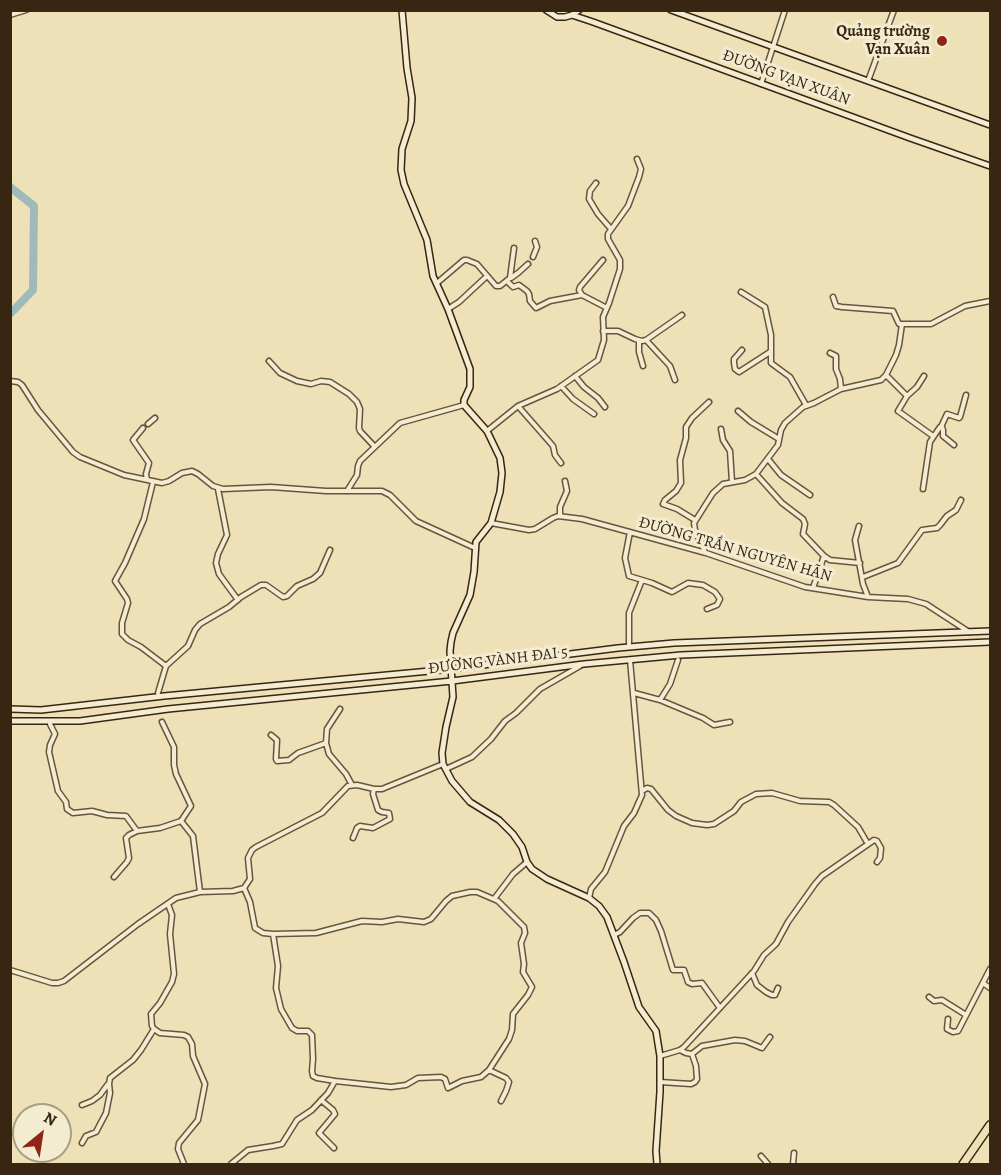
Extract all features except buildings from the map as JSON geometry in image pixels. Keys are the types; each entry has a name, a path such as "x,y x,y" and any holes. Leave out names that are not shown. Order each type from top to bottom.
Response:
{"highway":[{"path":"963,1164 990,1125"}],"street":[{"path":"10,15 26,10"},
{"path":"402,10 412,98 409,128 402,149 401,170 404,184 427,240 433,276 470,369 470,387 464,405"},
{"name":"ĐƯỜNG VẠN XUÂN","path":"546,10 557,17 572,15 592,22 990,166"},
{"path":"572,15 579,10"},
{"name":"ĐƯỜNG VẠN XUÂN","path":"671,10 990,125"},
{"path":"762,84 785,10"},
{"path":"868,81 894,10"},
{"path":"487,431 518,406 552,392 598,360 604,340 603,317 620,269 620,260 608,239 608,234 628,206 641,169 638,159"},
{"path":"596,183 590,191 589,199 611,230"},
{"path":"532,256 537,247 535,241"},
{"path":"514,248 509,279 513,286 519,285 530,294 530,301 537,308 550,301 582,296 607,308"},
{"path":"437,283 465,260 477,264 498,286 528,264"},
{"path":"582,296 579,292 580,287 603,260"},
{"path":"448,309 487,276"},
{"path":"741,292 766,309 771,335 771,363 790,377 806,405"},
{"path":"833,297 836,306 893,311 899,324 931,324 965,306 990,301"},
{"path":"603,331 618,331 639,341 646,340 682,315"},
{"path":"706,553 694,527 695,520 713,493 723,484 745,480 756,474 780,440 783,427 788,420 806,405 841,389 878,381 886,375 898,350 902,324"},
{"path":"646,340 670,366 675,380"},
{"path":"639,341 643,366"},
{"path":"742,350 734,359 735,369 739,372 771,352"},
{"path":"830,353 836,356 836,369 841,389"},
{"path":"269,362 280,373 297,381 311,384 321,381 330,382 349,394 360,409 360,431 375,447"},
{"path":"886,375 907,396"},
{"path":"575,376 605,407"},
{"path":"924,376 898,411 933,436"},
{"path":"10,381 22,385 38,410 73,452 124,475 153,482 165,482 182,473 192,471 218,489 271,487 386,492 416,521 475,548"},
{"path":"561,386 573,399 594,414"},
{"path":"923,489 930,442 947,414 960,417 966,395"},
{"path":"695,520 663,504 681,483 680,460 686,438 686,427 709,402"},
{"path":"464,405 487,431 501,458 502,473 500,492 491,523 476,542 470,595 451,642 453,698 442,753 444,766 452,781 470,802 499,819 513,834 532,869 547,879 589,898 603,911 614,935 639,1007 656,1031 660,1056 657,1164"},
{"path":"347,491 357,475 358,463 396,426 404,421 464,405"},
{"path":"518,406 553,446 555,455 561,463"},
{"path":"738,411 780,440"},
{"path":"148,424 155,418"},
{"path":"941,427 943,436 954,445"},
{"path":"143,428 133,440 149,463 147,480"},
{"path":"721,429 723,440 731,454 732,482"},
{"path":"768,459 781,475 810,495"},
{"path":"756,474 782,503 805,521 803,534 824,556 830,560 860,563"},
{"path":"491,523 529,530 560,516 560,507 567,491 565,481"},
{"path":"153,482 144,519 115,581 128,603 122,623 122,634 166,666"},
{"path":"218,489 226,535 216,563 219,574 238,600"},
{"path":"863,577 898,563 922,530 937,528 947,516 956,510 961,500"},
{"name":"ĐƯỜNG TRẦN NGUYÊN HÃN","path":"560,516 582,519 706,553 813,588 868,597 908,599 926,604 969,632"},
{"path":"860,526 855,540 863,584 868,597"},
{"path":"630,532 625,558 629,576 672,592 688,583 703,585 715,592 720,599 717,605 707,609"},
{"path":"158,693 166,666 188,646 197,627 263,584 283,597 287,596 297,586 320,573 330,550"},
{"path":"813,588 824,556"},
{"path":"629,647 629,613 642,580"},
{"name":"ĐƯỜNG VÀNH ĐAI 5","path":"10,709 41,710 451,669 678,643 990,631"},
{"name":"ĐƯỜNG VÀNH ĐAI 5","path":"10,721 80,721 168,709 452,681 630,659 990,642"},
{"path":"589,898 591,889 605,872 624,826 641,799 630,659"},
{"path":"660,700 670,684 678,660"},
{"path":"10,970 52,983 64,981 138,924 180,896 244,888 250,879 248,858 256,847 322,813 345,789 352,785 382,789 472,757 491,739 505,721 540,689 584,664"},
{"path":"634,693 660,700 714,725 730,722"},
{"path":"340,709 327,729 326,743 329,754 352,785"},
{"path":"114,877 129,858 126,838 137,831 160,828 181,821 190,808 191,803 176,774 174,747 162,722"},
{"path":"50,724 56,734 49,752 58,791 68,809 73,813 92,812 126,816 137,831"},
{"path":"271,735 277,740 277,761 289,760 298,753 326,743"},
{"path":"353,838 360,826 373,828 390,819 389,813 378,810 373,794 374,789"},
{"path":"642,790 651,789 676,816 692,823 706,825 714,824 734,811 741,802 756,794 772,793 800,801 829,802 858,827 868,844"},
{"path":"181,821 194,836 200,892"},
{"path":"660,1056 680,1050 752,973 764,955 776,944 818,879 874,840 880,844 882,852 878,862"},
{"path":"494,899 513,874 527,862"},
{"path":"244,888 250,902 255,928 263,933 273,934 316,933 358,922 398,919 424,922 431,919 452,896 474,891 494,899 524,927 525,933 521,943 523,972 532,987 513,1014 511,1035 489,1070 481,1077 462,1082 451,1088 441,1077 418,1078 406,1085 391,1088 317,1078 313,1076 312,1071 312,1035 308,1031 295,1030 282,1012 276,988 278,966 273,934"},
{"path":"82,1143 86,1137 96,1132 106,1113 110,1093 109,1080 112,1075 128,1065 138,1055 153,1029 151,1014 172,982 174,974 170,934 172,915 168,904"},
{"path":"614,935 640,913 646,912 653,916 661,931 673,970 684,970 690,983 702,983 720,1008"},
{"path":"986,985 990,969"},
{"path":"752,973 758,985 766,992 775,995 778,988"},
{"path":"948,1019 947,1029 958,1031 990,980"},
{"path":"929,997 942,1000 966,1015"},
{"path":"153,1029 160,1033 188,1037 205,1084 198,1120 178,1143 184,1164"},
{"path":"680,1050 692,1054 702,1046 735,1040 745,1041 762,1048 770,1037"},
{"path":"660,1082 694,1084 697,1079 692,1054"},
{"path":"489,1070 508,1079 509,1085 501,1101"},
{"path":"231,1164 248,1150 282,1144 297,1120 312,1110 330,1091 335,1081"},
{"path":"82,1105 100,1095 109,1084"},
{"path":"321,1100 335,1114 319,1133 334,1148"},
{"path":"793,1164 794,1154"},
{"path":"761,1156 768,1164"}],"waterway":[{"path":"10,187 34,206 33,290 10,314"}],"place":[{"name":"Quảng trường Vạn Xuân","path":"942,41"}]}
